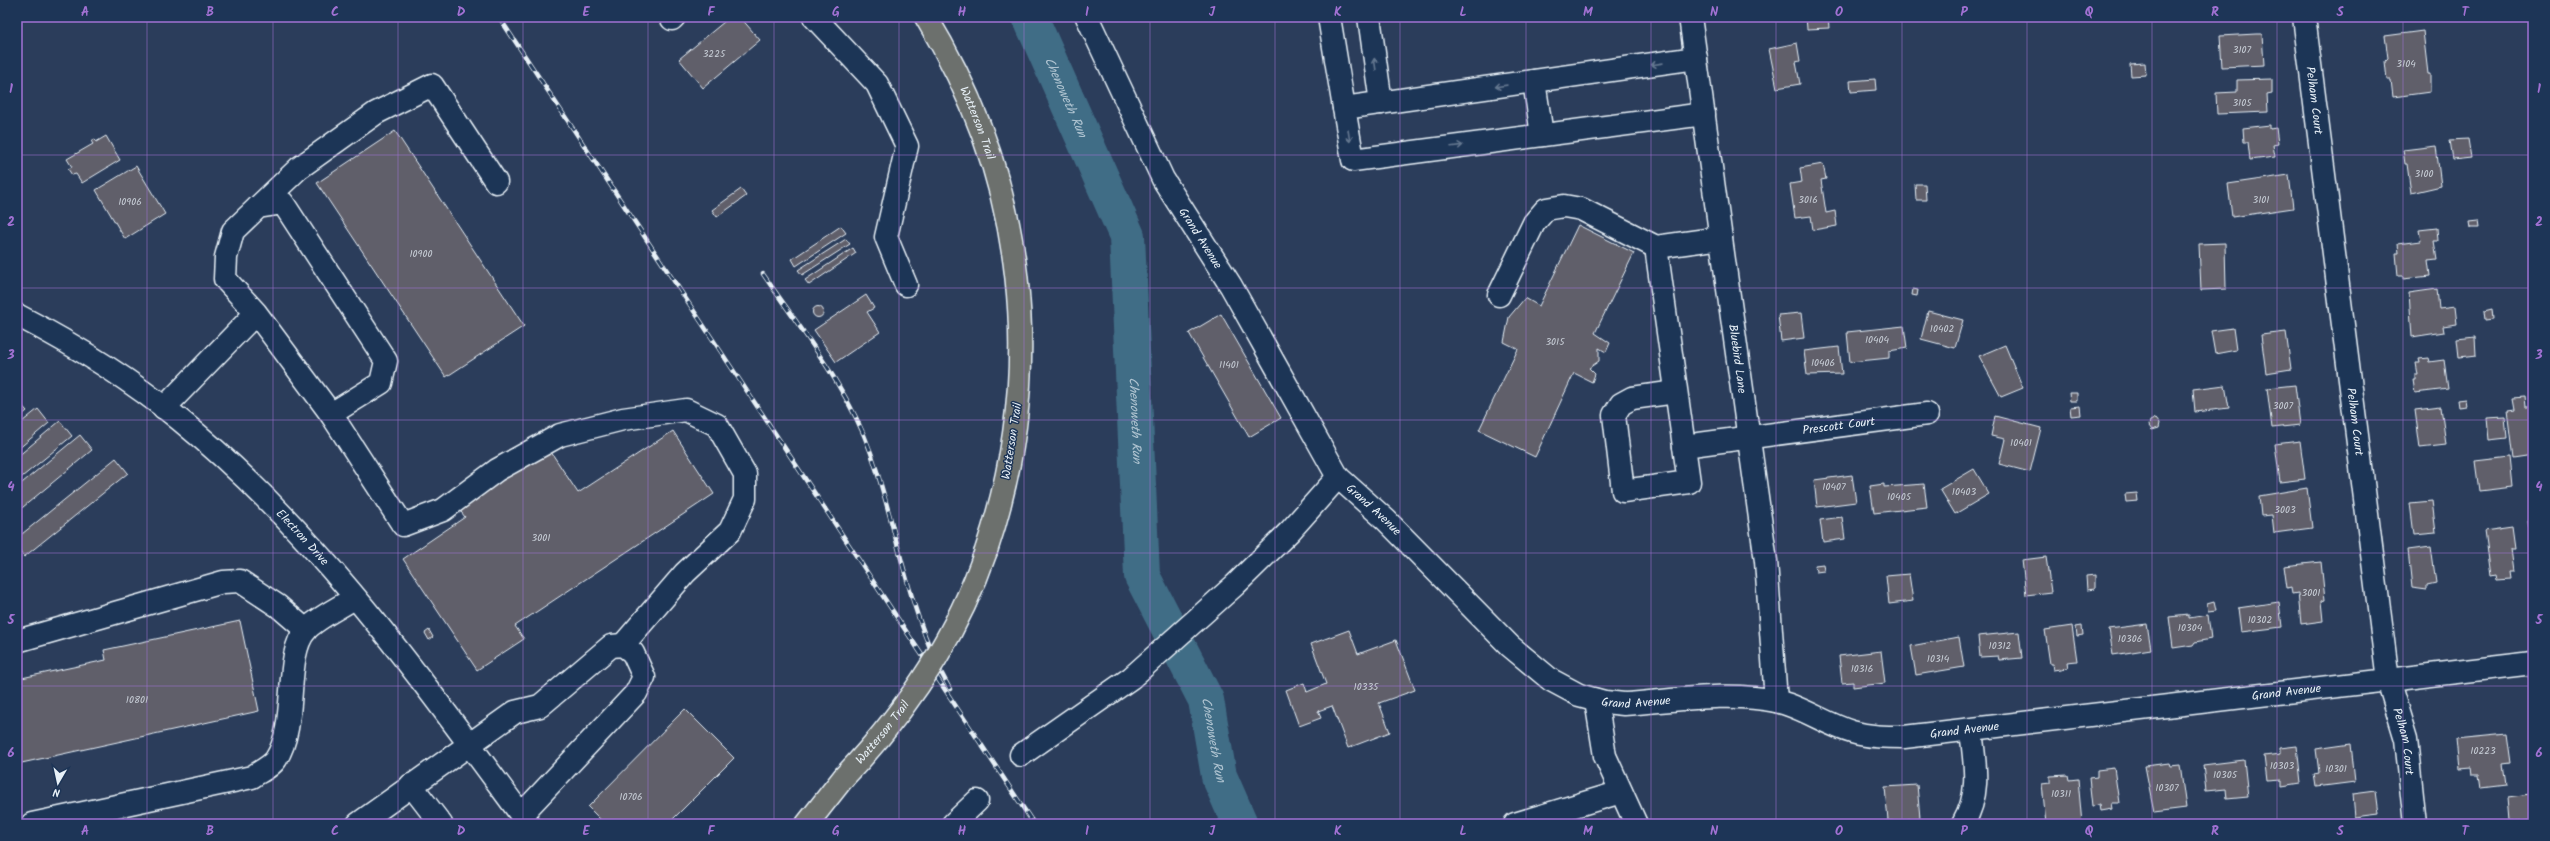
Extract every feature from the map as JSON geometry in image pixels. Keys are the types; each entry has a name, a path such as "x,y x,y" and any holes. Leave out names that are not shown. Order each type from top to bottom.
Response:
{"main road":[{"name":"Watterson Trail","path":"807,824 844,777 903,709 935,659 958,617 986,551 1010,464 1018,411 1021,357 1018,288 1014,250 1003,197 988,146 968,96 945,48 926,17"}],"street":[{"path":"814,17 877,84 907,146 886,237 906,285"},
{"name":"Grand Avenue","path":"1087,17 1163,179 1278,366 1338,477 1386,520 1510,646 1552,680 1579,695 1596,700 1624,704 1750,696 1798,707 1822,720 1853,732 1876,736 1926,736 2533,663"},
{"path":"1329,17 1353,160 1704,114"},
{"path":"1369,17 1381,103"},
{"name":"Bluebird Lane","path":"1690,17 1750,437 1766,561 1776,701"},
{"name":"Pelham Court","path":"2304,17 2388,680 2406,739 2415,824"},
{"path":"1344,108 1696,58"},
{"path":"1534,81 1542,135"},
{"path":"496,182 432,85 376,113 299,168 234,231 226,257 225,279 256,313 331,414 403,525 443,510 498,470 560,435 623,419 686,410 717,426 745,474 744,499 730,531 685,573 623,645"},
{"path":"258,207 283,203 386,360 381,384 331,414"},
{"path":"1499,295 1534,223 1546,209 1564,206 1581,209 1656,247 1722,238"},
{"path":"1656,247 1689,482 1623,491 1614,415 1621,404 1632,398 1676,392"},
{"path":"164,408 256,313"},
{"name":"Electron Drive","path":"17,315 120,376 164,408 240,472 318,553 468,744 524,820"},
{"name":"Prescott Court","path":"1684,446 1927,414"},
{"path":"1021,755 1131,678 1235,585 1290,531 1338,477"},
{"path":"17,641 223,582 240,581 278,606 306,630"},
{"path":"32,824 252,777 276,761 288,734 295,660 306,630 354,598"},
{"path":"358,824 410,785 515,712 540,706 598,654 611,646 623,645 633,653 644,678 636,692 524,820"},
{"path":"1596,700 1605,756 1636,824"},
{"path":"1963,824 1971,807 1977,777 1971,731"},
{"path":"410,785 441,824"},
{"path":"1515,824 1621,792"},
{"path":"952,824 977,801"}],"building":[{"path":"730,17 740,17 760,40 703,88 679,59"},
{"path":"1806,17 1828,17 1829,28 1807,29"},
{"path":"2092,17 2112,17 2112,18 2093,19"},
{"path":"2423,31 2428,74 2430,74 2430,92 2393,97 2391,80 2387,80 2385,61 2388,58 2385,36"},
{"path":"2262,34 2264,65 2222,67 2220,36"},
{"path":"1797,43 1800,61 1796,62 1800,84 1777,88 1769,49"},
{"path":"2145,63 2146,75 2131,76 2130,64"},
{"path":"1875,79 1876,90 1851,92 1850,81"},
{"path":"2272,79 2272,93 2267,94 2268,112 2217,114 2216,93 2237,92 2237,80"},
{"path":"2270,125 2270,129 2276,128 2278,144 2273,145 2275,157 2250,160 2248,142 2244,142 2243,128"},
{"path":"395,131 524,326 446,377 317,183"},
{"path":"106,136 120,160 82,183 76,174 72,175 68,169 72,167 67,159 93,144 91,141 95,139 96,142"},
{"path":"2468,139 2471,158 2453,160 2450,140"},
{"path":"2436,146 2441,186 2411,193 2407,164 2405,164 2403,150"},
{"path":"1823,164 1826,179 1821,180 1826,213 1835,211 1837,226 1813,230 1811,216 1795,218 1790,184 1802,182 1800,168"},
{"path":"136,166 165,214 125,239 96,190"},
{"path":"2289,175 2293,208 2232,217 2228,184"},
{"path":"1915,184 1925,184 1926,200 1916,200"},
{"path":"741,189 746,196 717,217 712,210"},
{"path":"2478,221 2479,228 2470,228 2469,222"},
{"path":"1578,225 1634,253 1595,333 1610,343 1606,352 1599,348 1599,361 1589,368 1595,374 1592,382 1574,373 1535,457 1479,430 1518,349 1504,342 1509,317 1525,298 1539,306"},
{"path":"841,226 846,233 796,266 792,259"},
{"path":"2437,228 2438,241 2434,241 2437,259 2428,260 2430,276 2403,279 2403,276 2398,276 2396,253 2399,253 2398,244 2421,241 2419,230"},
{"path":"846,239 850,244 802,275 798,270"},
{"path":"2225,243 2226,289 2201,290 2199,244"},
{"path":"853,248 856,253 809,285 805,280"},
{"path":"1913,289 1918,290 1917,296 1912,295"},
{"path":"2437,289 2439,309 2455,307 2457,324 2443,326 2444,332 2412,337 2409,293"},
{"path":"866,295 874,308 867,312 880,332 836,362 814,330"},
{"path":"818,306 822,308 824,312 822,316 818,318 814,316 812,312 814,308"},
{"path":"2492,309 2493,319 2485,320 2484,311"},
{"path":"1928,311 1963,320 1955,348 1921,339"},
{"path":"1801,313 1804,338 1781,341 1778,315"},
{"path":"1221,314 1281,418 1249,437 1189,333"},
{"path":"1904,326 1907,348 1889,351 1889,358 1850,362 1847,332"},
{"path":"2233,328 2236,350 2215,354 2211,331"},
{"path":"2286,332 2291,369 2266,373 2261,335"},
{"path":"2475,337 2476,355 2459,357 2457,339"},
{"path":"2005,345 2023,388 2001,397 1979,356"},
{"path":"1839,347 1842,374 1807,375 1804,351"},
{"path":"2428,358 2429,362 2444,360 2448,389 2415,393 2413,380 2415,380 2415,375 2418,375 2416,363 2420,363 2419,359"},
{"path":"2225,385 2229,408 2195,412 2193,389"},
{"path":"2295,385 2300,425 2272,428 2267,388"},
{"path":"2069,393 2077,393 2077,401 2070,401"},
{"path":"2525,397 2526,407 2532,407 2533,456 2513,459 2507,410 2514,409 2512,398"},
{"path":"2465,399 2466,406 2458,407 2457,400"},
{"path":"17,400 27,411 17,419"},
{"path":"2080,406 2081,415 2071,416 2070,407"},
{"path":"2441,407 2446,445 2420,448 2415,410"},
{"path":"38,409 49,423 17,450 17,426"},
{"path":"1995,416 2041,428 2030,472 1999,464 2005,439 1991,436"},
{"path":"2505,417 2507,438 2489,440 2487,418"},
{"path":"2156,418 2160,423 2159,428 2152,430 2149,426 2150,421"},
{"path":"60,421 72,436 17,481 17,457"},
{"path":"673,431 714,494 515,626 524,639 477,670 403,559 465,517 458,508 549,449 578,493"},
{"path":"80,435 92,450 17,512 17,487"},
{"path":"2300,441 2305,479 2280,482 2275,444"},
{"path":"2510,457 2513,487 2479,491 2475,461"},
{"path":"116,458 128,473 24,557 17,548 17,538"},
{"path":"1974,469 1989,494 1955,514 1940,489"},
{"path":"1852,475 1856,502 1817,507 1814,480"},
{"path":"1884,484 1884,487 1924,484 1927,507 1874,513 1870,486"},
{"path":"2307,488 2312,528 2274,533 2272,515 2261,516 2259,496"},
{"path":"2137,493 2138,501 2126,502 2125,494"},
{"path":"2432,501 2436,533 2414,535 2410,503"},
{"path":"1842,517 1845,539 1823,542 1820,520"},
{"path":"2533,519 2533,572 2527,520"},
{"path":"2512,527 2515,549 2511,549 2514,572 2510,572 2511,579 2496,580 2495,575 2490,576 2484,531"},
{"path":"2431,547 2436,583 2427,585 2427,590 2412,588 2408,550"},
{"path":"2046,557 2051,592 2026,595 2022,560"},
{"path":"2321,562 2325,600 2321,601 2323,621 2301,624 2298,593 2292,594 2291,587 2287,588 2284,566"},
{"path":"1823,564 1824,571 1816,572 1815,565"},
{"path":"1909,574 1913,601 1889,604 1886,576"},
{"path":"2095,575 2095,589 2087,590 2086,576"},
{"path":"2214,602 2216,611 2208,612 2207,604"},
{"path":"2279,602 2282,627 2241,632 2238,608"},
{"path":"2189,615 2189,618 2208,615 2211,639 2195,642 2193,645 2173,648 2169,617"},
{"path":"240,621 259,711 17,764 17,679 106,660 104,650"},
{"path":"2147,624 2151,649 2113,655 2109,629"},
{"path":"2072,626 2077,661 2067,662 2068,668 2053,670 2052,664 2050,664 2045,630"},
{"path":"2082,626 2083,635 2077,636 2076,627"},
{"path":"429,630 433,637 429,640 425,633"},
{"path":"1349,630 1358,654 1396,640 1415,690 1379,703 1390,732 1348,748 1332,706 1318,711 1321,718 1299,726 1286,690 1304,683 1307,692 1326,684 1311,644"},
{"path":"2019,632 2022,658 1999,660 1998,656 1980,657 1978,636"},
{"path":"1959,637 1964,667 1916,675 1911,646"},
{"path":"1881,651 1885,683 1853,687 1853,682 1842,683 1839,656"},
{"path":"685,709 734,758 668,824 605,824 588,807"},
{"path":"2507,734 2511,763 2503,764 2506,785 2481,788 2479,774 2472,774 2471,768 2459,769 2456,739"},
{"path":"2351,744 2355,782 2316,787 2314,774 2319,773 2316,749"},
{"path":"2297,746 2301,783 2282,786 2282,780 2267,781 2264,756 2280,754 2280,748"},
{"path":"2244,760 2248,797 2227,799 2226,789 2206,791 2203,765"},
{"path":"2169,763 2170,766 2180,765 2186,808 2154,812 2145,766"},
{"path":"2114,768 2119,803 2111,803 2112,809 2100,811 2099,805 2092,806 2089,778 2097,777 2097,770"},
{"path":"2068,775 2069,780 2078,779 2082,824 2046,824 2042,784 2050,783 2050,776"},
{"path":"1917,785 1920,818 1908,819 1909,824 1893,824 1893,821 1888,821 1885,787"},
{"path":"2376,791 2379,814 2355,817 2353,794"},
{"path":"2530,794 2533,818 2510,821 2508,797"}],"waterway":[{"name":"Chenoweth Run","path":"1030,17 1127,236 1142,576 1206,700 1219,776 1240,824"}],"railway":[{"path":"499,17 1034,824"},
{"path":"763,274 823,360 850,406 861,429 871,453 914,603 936,661 950,689"}]}
